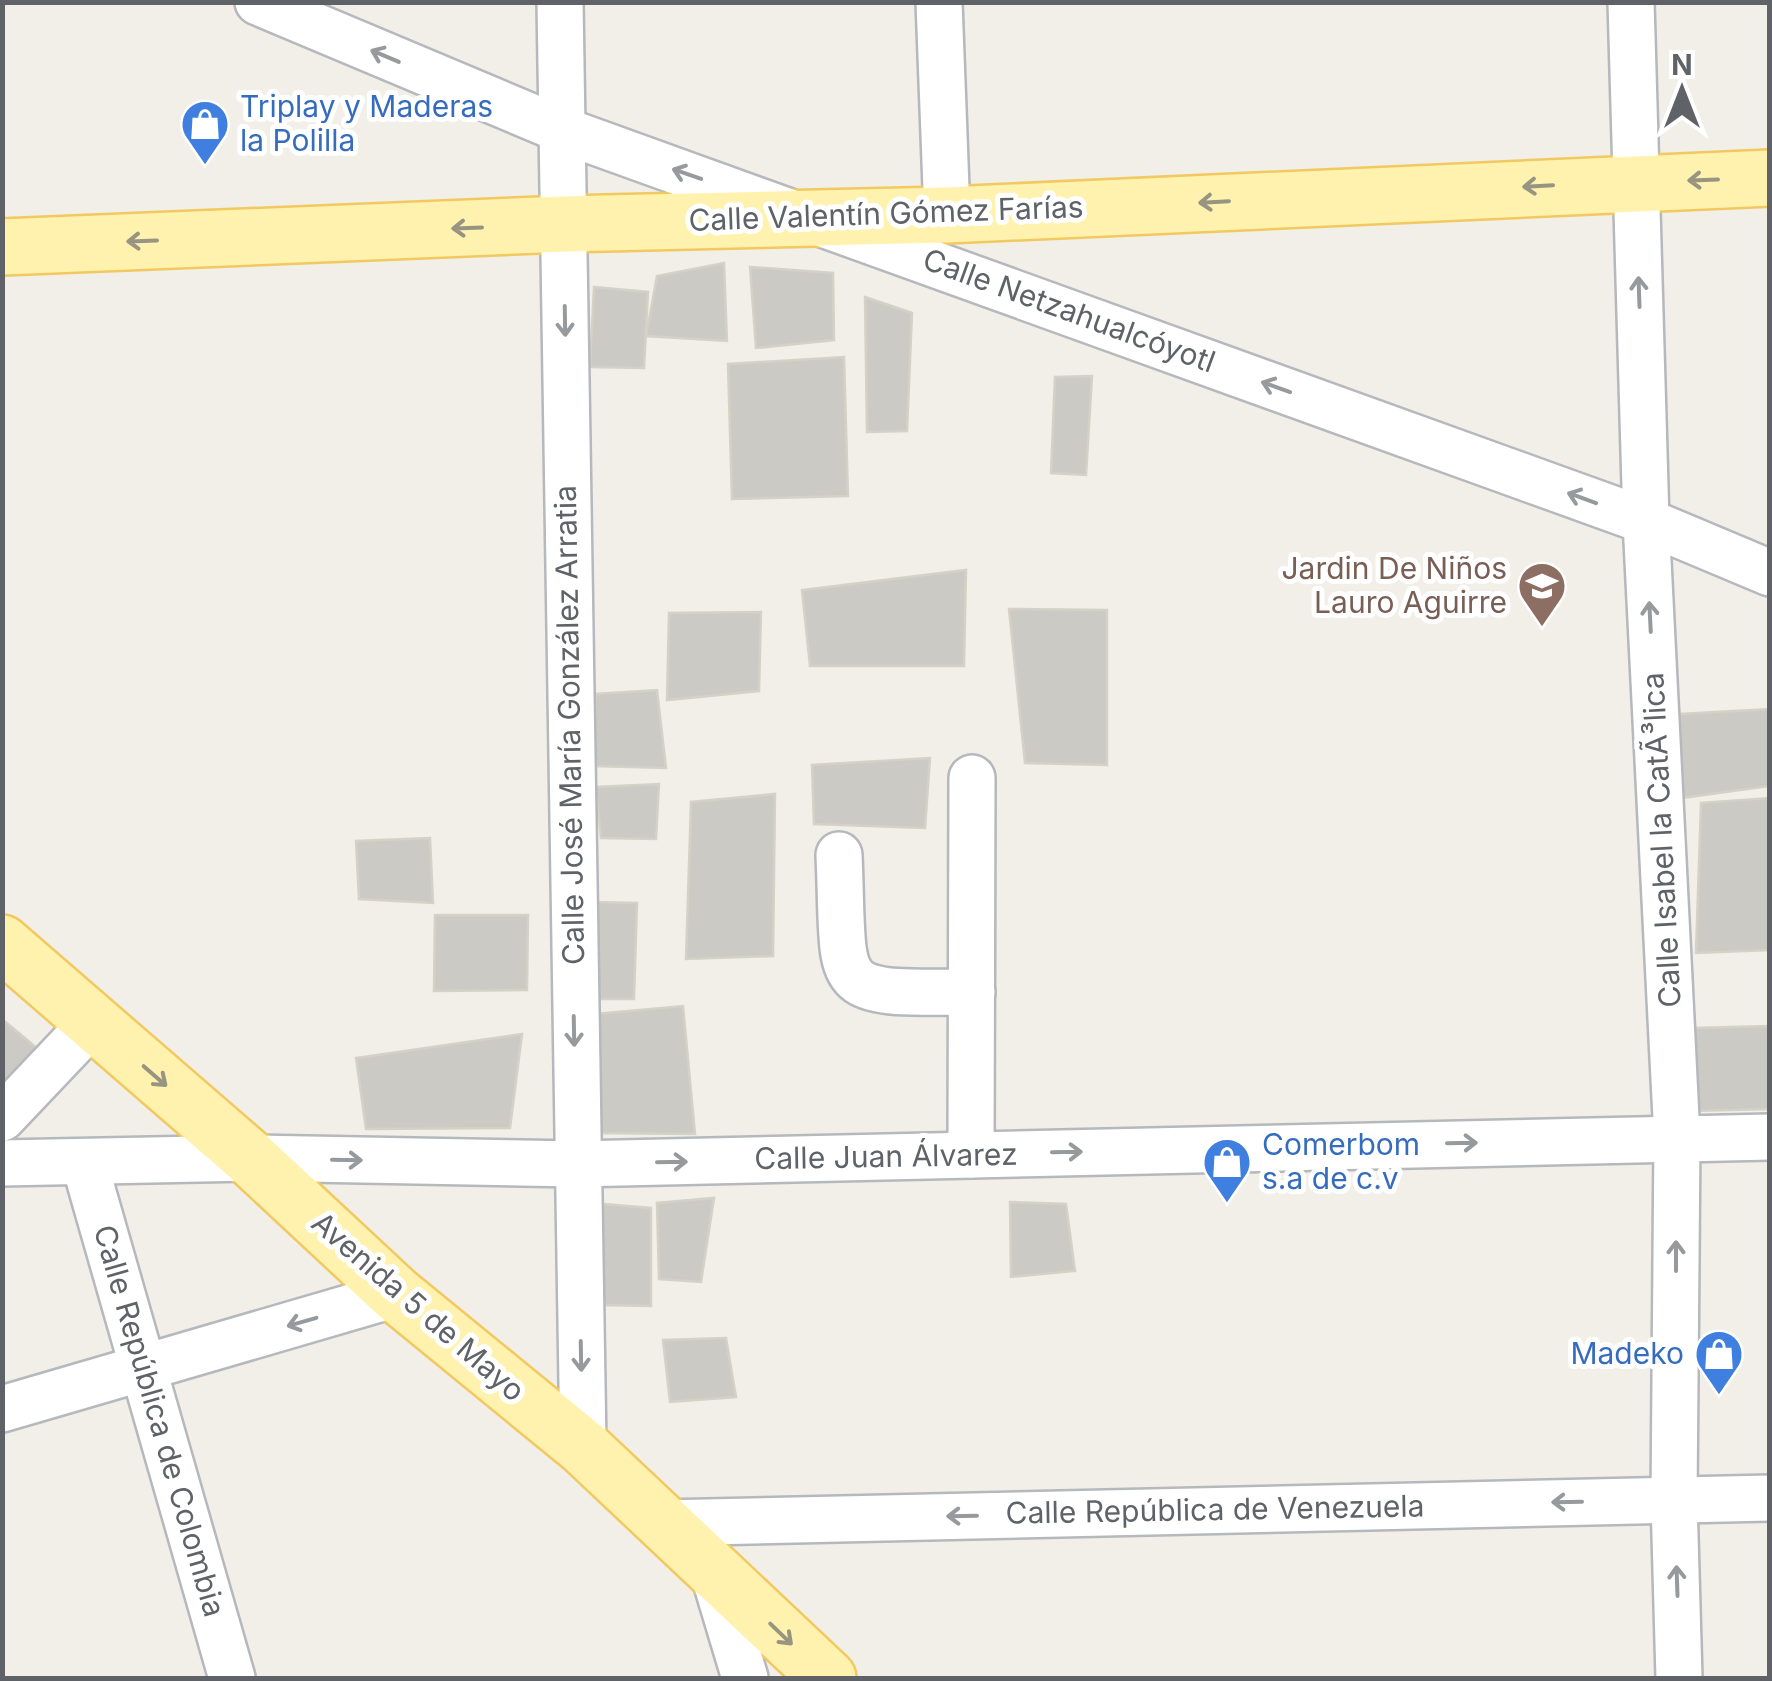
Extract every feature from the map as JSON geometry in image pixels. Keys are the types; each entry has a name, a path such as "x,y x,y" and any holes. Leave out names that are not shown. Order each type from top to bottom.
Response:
{"main road":[{"name":"Calle Valentín Gómez Farías","path":"2,247 564,224 947,215 1770,178"},
{"name":"Avenida 5 de Mayo","path":"2,943 250,1158 396,1294 583,1447 828,1678"}],"street":[{"name":"Calle Netzahualcóyotl","path":"258,2 565,132 1646,521 1770,573"},
{"name":"Calle José María González Arratia","path":"560,2 583,1447"},
{"path":"940,2 947,215"},
{"name":"Calle Isabel la CatÃ³lica","path":"1631,2 1646,521 1677,1138 1674,1500 1679,1678"},
{"path":"971,1155 972,778"},
{"path":"839,854 844,969 860,986 884,993 972,992"},
{"path":"2,1118 93,1022"},
{"name":"Calle Juan Álvarez","path":"2,1163 250,1158 576,1164 1770,1137"},
{"name":"Calle República de Colombia","path":"85,1164 232,1678"},
{"path":"2,1409 396,1294"},
{"name":"Calle República de Venezuela","path":"661,1523 1770,1498"},
{"path":"712,1568 745,1678"}],"building":[{"path":"724,263 727,341 646,336 657,276"},
{"path":"750,267 833,273 834,340 756,348"},
{"path":"594,287 648,292 644,368 590,367"},
{"path":"865,297 912,313 907,431 867,432"},
{"path":"844,357 848,496 732,499 728,364"},
{"path":"1092,376 1086,475 1051,473 1055,377"},
{"path":"966,570 964,666 810,666 802,590"},
{"path":"1009,609 1107,610 1107,765 1025,763"},
{"path":"761,612 759,691 667,700 669,613"},
{"path":"657,690 666,768 594,766 596,694"},
{"path":"1770,709 1770,786 1682,798 1680,714"},
{"path":"930,758 925,828 814,824 812,765"},
{"path":"659,784 656,839 601,838 596,787"},
{"path":"775,794 773,956 686,959 691,802"},
{"path":"1770,798 1770,950 1696,953 1701,803"},
{"path":"430,838 433,903 359,899 356,841"},
{"path":"593,902 637,903 634,999 598,999"},
{"path":"435,915 528,915 527,990 434,991"},
{"path":"683,1006 695,1134 592,1133 596,1014"},
{"path":"2,1019 44,1054 2,1086"},
{"path":"1770,1026 1770,1109 1690,1111 1693,1028"},
{"path":"522,1034 510,1128 366,1129 356,1058"},
{"path":"714,1198 701,1282 659,1279 657,1203"},
{"path":"1010,1202 1066,1204 1075,1271 1011,1277"},
{"path":"591,1203 651,1208 651,1306 599,1305"},
{"path":"726,1338 736,1397 670,1402 663,1340"}],"place":[{"name":"Triplay y Maderas la Polilla","path":"205,166"},
{"name":"Jardin De Niños Lauro Aguirre","path":"1542,628"},
{"name":"Comerbom s.a de c.v","path":"1227,1204"},
{"name":"Madeko","path":"1719,1396"}]}
